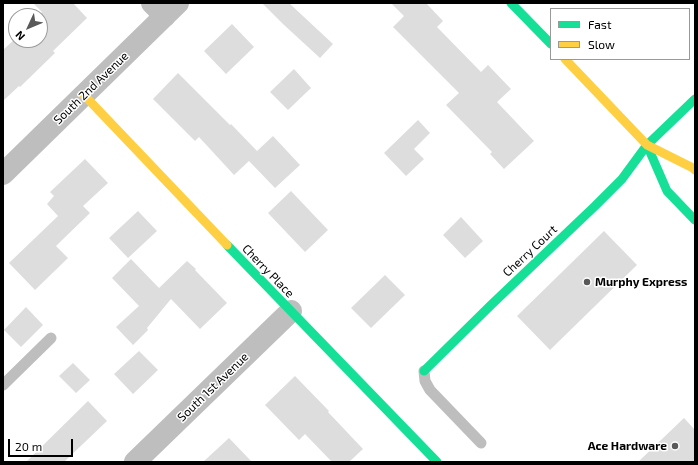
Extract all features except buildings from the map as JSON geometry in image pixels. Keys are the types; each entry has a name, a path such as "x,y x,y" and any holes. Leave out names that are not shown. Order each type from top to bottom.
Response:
{"street":[{"path":"511,3 550,43"},
{"name":"South 2nd Avenue","path":"3,174 84,96 165,7"},
{"path":"566,60 648,145 695,170"},
{"name":"Cherry Place","path":"84,96 437,462"},
{"name":"Cherry Court","path":"424,371 622,179 648,145 695,99"},
{"path":"648,145 667,191 695,220"},
{"name":"South 1st Avenue","path":"135,462 291,311"}],"lane":[{"path":"3,384 51,338"},
{"path":"424,371 425,381 430,390 481,443"}],"traffic: fast":[{"path":"511,3 550,43"},
{"path":"424,371 622,179 647,145 695,99"},
{"path":"647,145 667,191 695,220"},
{"path":"227,245 437,462"}],"traffic: slow":[{"path":"566,60 647,145 695,170"},
{"path":"84,95 227,245"}],"place":[{"name":"Murphy Express","path":"587,282"},
{"name":"Ace Hardware","path":"675,446"}]}
